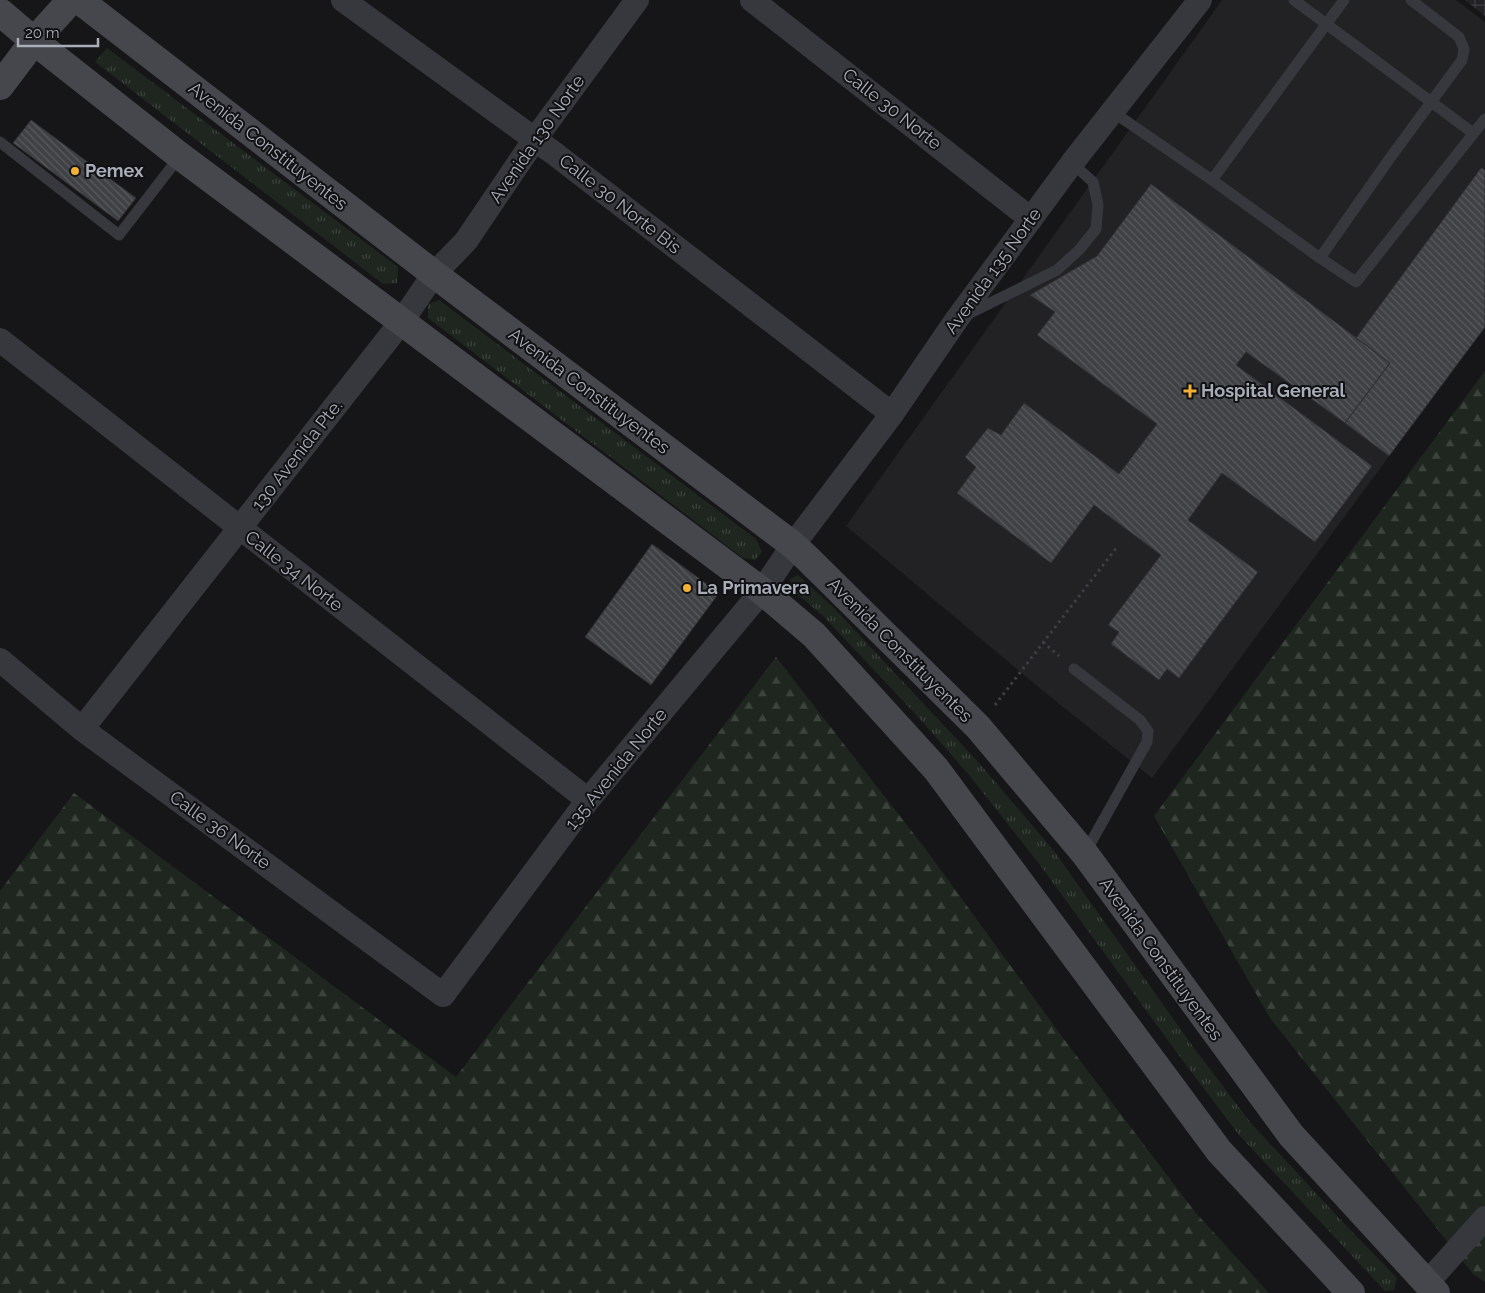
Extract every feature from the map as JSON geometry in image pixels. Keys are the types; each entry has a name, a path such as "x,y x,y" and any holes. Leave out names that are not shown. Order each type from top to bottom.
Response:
{"main road":[{"path":"0,5 4,0"},
{"path":"0,86 34,41 71,0"},
{"name":"Avenida Constituyentes","path":"79,0 434,274 793,545 978,727 1085,854 1291,1136 1431,1288"},
{"path":"0,12 180,156 762,591 814,635 936,769 1219,1151 1351,1293"}],"street":[{"name":"Calle 30 Norte Bis","path":"343,0 535,139 892,414"},
{"name":"Avenida 130 Norte","path":"434,274 466,241 535,139 637,0"},
{"name":"Calle 30 Norte","path":"752,0 1031,219"},
{"name":"Avenida 135 Norte","path":"793,545 892,414 957,319 1072,163 1113,112 1195,2"},
{"name":"130 Avenida Pte.","path":"82,728 402,321 434,274"},
{"name":"Calle 34 Norte","path":"0,340 588,800"},
{"name":"135 Avenida Norte","path":"443,995 588,800 762,591 793,545"},
{"name":"Calle 36 Norte","path":"0,660 82,728 443,995"},
{"path":"1431,1288 1485,1218"}],"lane":[{"path":"1294,0 1473,133"},
{"path":"1212,180 1344,0"},
{"path":"1320,258 1462,60 1464,49 1459,37 1411,0"},
{"path":"1113,112 1356,282 1485,119"},
{"path":"0,142 119,235 180,156"},
{"path":"957,319 1057,270 1079,250 1096,229 1098,205 1093,182 1072,163"},
{"path":"1074,669 1140,720 1148,731 1147,742 1085,854"}],"path":[{"path":"978,727 1116,547"}],"shaded area":[{"name":"Hospital General","path":"1222,0 1456,0 1485,22 1485,326 1152,778 1048,695 846,526"},
{"path":"1465,0 1485,0 1485,16"}],"green space":[{"path":"107,48 398,267 397,283 383,284 95,62"},
{"path":"439,300 756,539 762,552 755,560 743,558 428,318 428,304"},
{"path":"1485,371 1485,1282 1473,1274 1270,1018 1154,816"},
{"path":"798,575 834,608 980,764 1054,851 1194,1048 1250,1122 1397,1278 1394,1290 1385,1291 1239,1135 1040,865 969,775 919,718 823,616 793,590 790,579"},
{"path":"776,657 924,847 1066,1042 1195,1212 1269,1293 0,1293 0,891 74,793 456,1077"}],"building":[{"name":"Pemex","path":"31,120 136,198 118,221 13,143"},
{"path":"1481,168 1485,170 1485,327 1389,456 1345,423 1390,363 1356,338"},
{"path":"1151,184 1390,363 1345,423 1246,352 1236,365 1372,466 1315,542 1222,473 1188,520 1258,572 1179,678 1167,669 1159,680 1111,644 1119,632 1108,625 1161,555 1094,505 1051,563 957,493 976,467 965,457 988,428 1001,435 1024,403 1119,474 1157,424 1037,335 1055,312 1030,295 1097,256"},
{"path":"652,544 719,593 651,685 585,637"}],"place":[{"name":"Pemex","path":"75,171"},
{"name":"Hospital General","path":"1190,391"},
{"name":"La Primavera","path":"687,588"}]}
